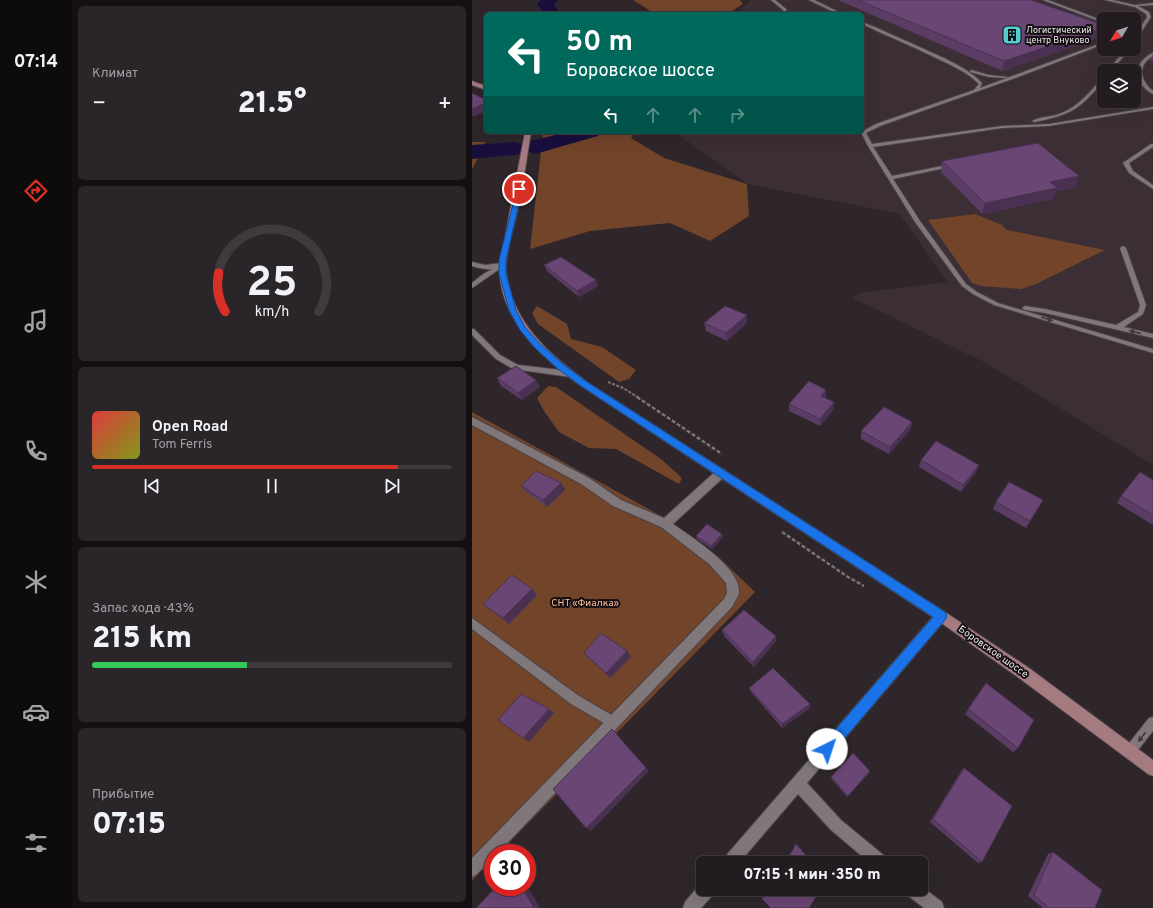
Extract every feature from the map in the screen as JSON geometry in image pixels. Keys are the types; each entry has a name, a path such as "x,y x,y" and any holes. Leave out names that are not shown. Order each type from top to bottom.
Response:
{"main road":[{"path":"472,83 484,87"},
{"name":"Боровское шоссе","path":"528,134 524,164 502,265 510,303 522,328 542,350 570,374 941,616 1024,673 1153,769"}],"street":[{"path":"472,264 485,267 502,265"},
{"path":"472,421 585,481 617,503 665,524 713,560 731,581 733,593 728,603 472,869"},
{"path":"665,524 721,473"},
{"path":"735,856 941,616"},
{"path":"798,783 836,824 874,856"},
{"path":"691,908 701,896"},
{"path":"921,896 936,908"}],"lane":[{"path":"773,0 785,10 784,12"},
{"path":"811,0 837,12"},
{"path":"1045,0 1097,19"},
{"path":"1107,0 1127,4 1145,10 1149,17"},
{"path":"1127,4 1153,4"},
{"path":"1141,30 1153,12"},
{"path":"864,24 962,69 979,80 980,84 976,90"},
{"path":"864,131 1097,46"},
{"path":"1153,54 1148,56 1142,62 1140,72 1142,82 1153,93"},
{"path":"1115,64 1122,56"},
{"path":"962,69 989,76 1017,76"},
{"path":"870,146 1055,118 1074,110 1082,104 1097,86"},
{"path":"1002,127 1049,125 1153,108"},
{"path":"863,134 918,222 964,285 975,294 996,304 1153,351"},
{"path":"1153,145 1126,163 1131,172 1153,187"},
{"path":"890,178 959,165"},
{"path":"1117,328 1142,314 1143,305 1123,248"},
{"path":"472,286 484,276 502,265"},
{"path":"996,304 1045,311 1153,336"},
{"path":"472,331 498,357 511,365 524,369 570,374"},
{"path":"472,623 575,700 613,722"},
{"path":"1130,751 1153,722"}],"shaded area":[{"path":"751,0 1153,0 1153,465 986,363 853,298 859,293 947,282 900,214 747,184 680,136 680,134 864,134 864,12 738,12"}],"green space":[{"path":"633,0 740,0 743,4 730,12 652,12"},
{"path":"543,134 634,134 631,138 664,158 747,184 749,216 710,241 670,223 590,231 530,249"},
{"path":"472,142 485,142 473,168 472,168"},
{"path":"975,214 1002,225 1007,230 1105,250 1036,284 1021,289 981,286 972,283 928,220"},
{"path":"537,306 567,324 571,339 602,347 636,370 629,379 619,382 538,324 532,313"},
{"path":"548,386 556,387 661,459 682,478 679,484 616,449 589,448 559,432 537,398"},
{"name":"СНТ «Фиалка»","path":"472,412 656,513 728,566 755,592 508,844 484,844 484,868 472,881"}],"building":[{"name":"Логистический центр Внуково","path":"858,0 1031,0 1097,23 1097,30 1004,61"},
{"path":"472,93 484,99 484,104 472,109"},
{"path":"1038,143 1079,176 1050,182 1057,188 985,203 942,161"},
{"path":"561,257 596,280 577,291 544,265"},
{"path":"725,306 747,315 726,333 704,323"},
{"path":"516,366 536,380 518,393 497,378"},
{"path":"809,381 826,390 821,396 834,402 820,419 789,404"},
{"path":"884,407 912,422 890,447 861,431"},
{"path":"936,441 979,465 963,485 921,460"},
{"path":"536,471 561,483 543,500 521,486"},
{"path":"1140,472 1153,480 1153,515 1121,496"},
{"path":"1009,482 1043,500 1030,521 996,502"},
{"path":"707,524 722,534 711,546 696,536"},
{"path":"512,575 532,589 503,618 483,604"},
{"path":"744,610 776,636 753,662 722,630"},
{"path":"601,633 627,651 606,673 584,653"},
{"path":"773,668 810,704 782,724 749,688"},
{"path":"986,683 1034,720 1018,748 968,709"},
{"path":"521,694 549,709 523,738 498,720"},
{"path":"612,729 646,768 586,828 553,789"},
{"path":"853,753 870,771 848,796 831,777"},
{"path":"964,768 1012,806 982,862 933,819"},
{"path":"796,844 807,856 789,856"},
{"path":"1053,852 1102,890 1095,908 1049,908 1034,895"},
{"path":"487,896 527,896 534,908 476,908"},
{"path":"764,896 817,896 809,908 771,908 762,899"}],"waterway":[{"path":"551,0 545,4 551,12"},
{"path":"535,147 584,134"},
{"path":"472,152 516,149"}],"place":[{"name":"Логистический центр Внуково","path":"1012,35"}],"route":[{"path":"519,189 502,265 505,286 510,303 527,336 561,367 584,384 941,616 827,749"}]}
